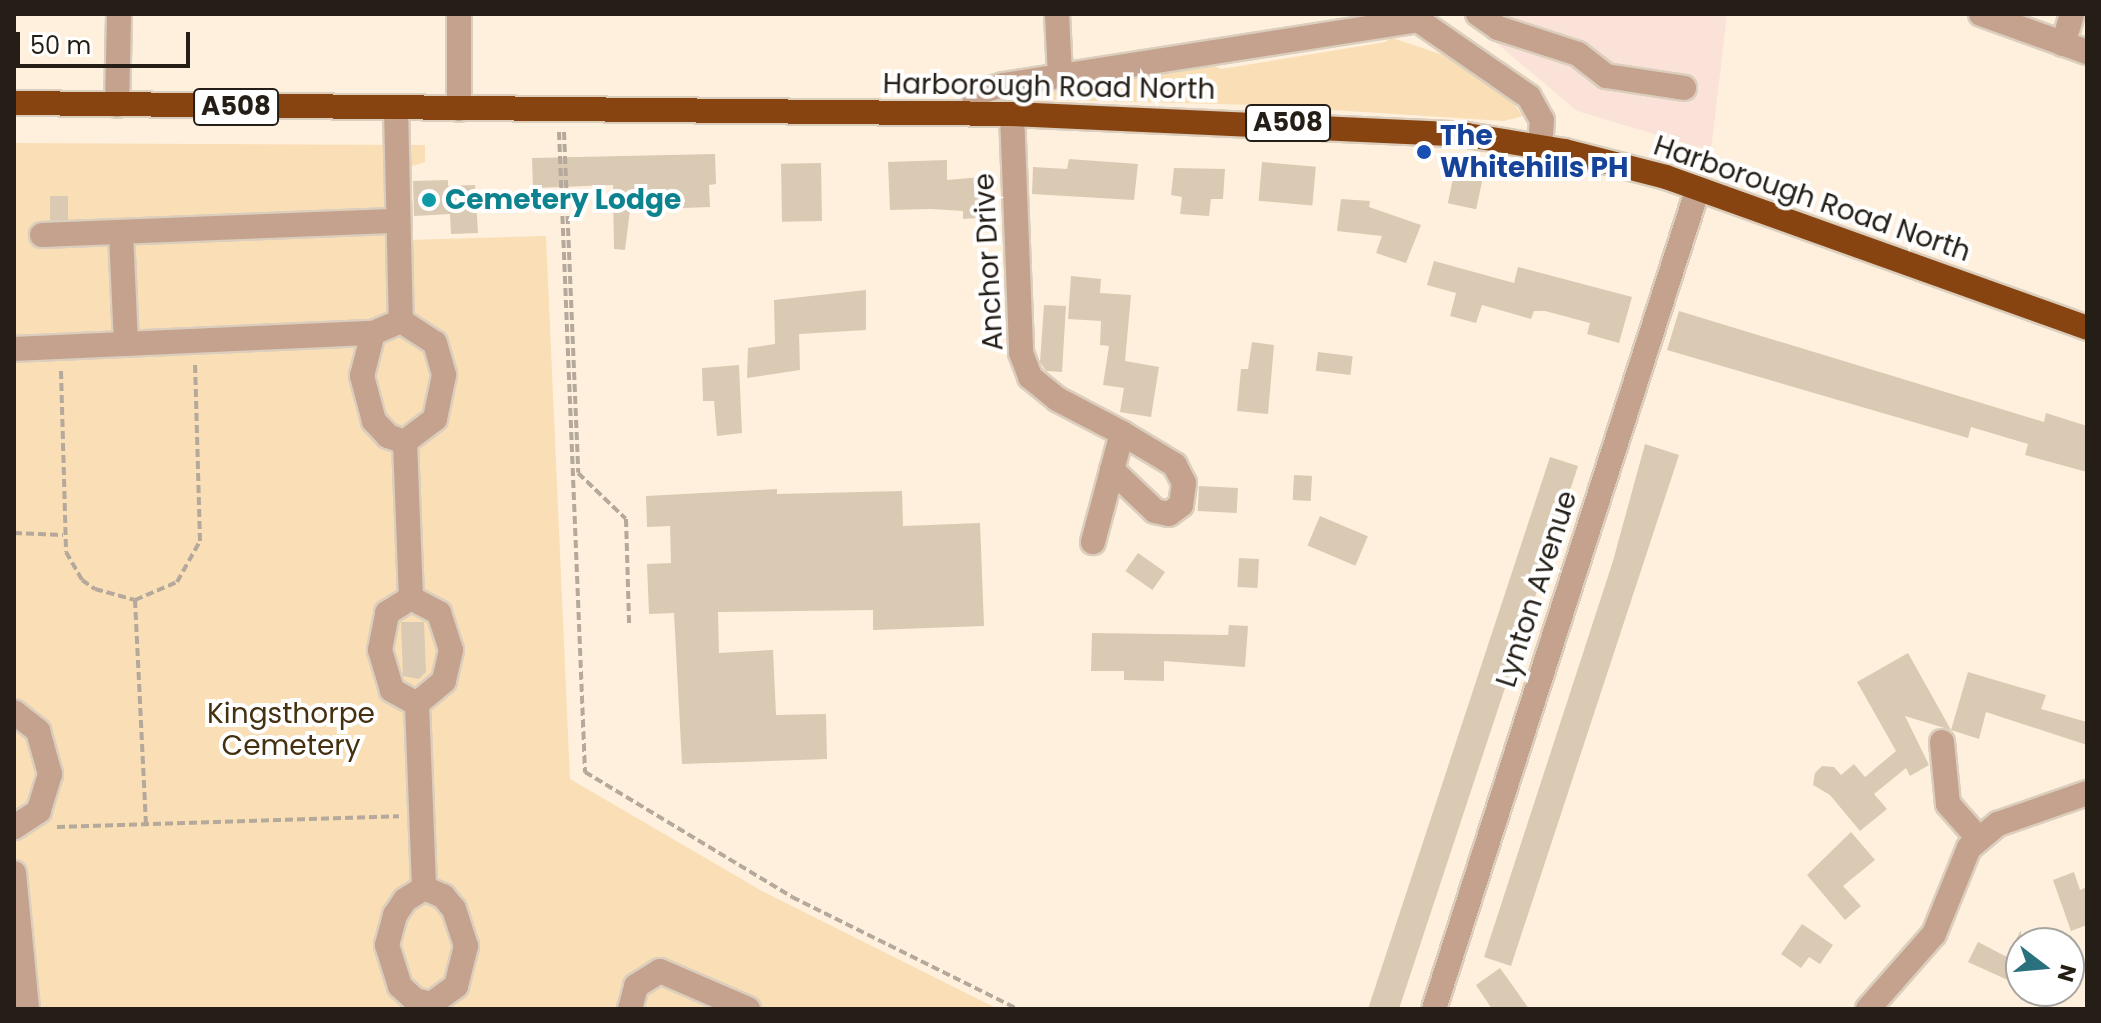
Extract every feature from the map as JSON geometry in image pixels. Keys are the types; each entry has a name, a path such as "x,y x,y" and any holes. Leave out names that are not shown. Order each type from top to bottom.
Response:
{"highway":[{"name":"A508","path":"14,103 459,109"},
{"name":"Harborough Road North","path":"459,109 1012,114 1333,125 1540,146 1698,188 2087,328"}],"street":[{"path":"117,105 119,14"},
{"path":"459,14 459,109"},
{"path":"1057,14 1060,75"},
{"path":"1478,14 1498,28 1578,54 1606,76 1684,88"},
{"path":"1981,14 2087,52"},
{"path":"2063,44 2072,14"},
{"path":"971,113 981,90 1422,16 1529,97 1542,120 1540,146"},
{"path":"396,108 401,321"},
{"name":"Anchor Drive","path":"1012,114 1021,353 1030,377 1057,399 1175,465 1184,483 1181,505 1169,514 1155,511 1112,470"},
{"name":"Lynton Avenue","path":"1434,1009 1698,188"},
{"path":"42,235 398,221"},
{"path":"121,233 126,344"},
{"path":"14,349 373,333 401,321"},
{"path":"401,321 435,343 444,375 435,419 405,442"},
{"path":"373,333 364,357 363,395 382,431 405,442"},
{"path":"1093,542 1122,433"},
{"path":"405,442 411,598"},
{"path":"411,598 439,613 451,650 444,681 417,704"},
{"path":"411,598 387,613 380,650 392,690 417,704"},
{"path":"417,704 424,888"},
{"path":"14,712 38,731 49,760 46,798 21,824"},
{"path":"1942,742 1948,804 1979,839"},
{"path":"1868,1009 1934,934 1969,848 1998,824 2087,793"},
{"path":"14,873 27,1009"},
{"path":"424,888 443,896 454,909 466,946 456,986 431,1004 415,1000 400,986 387,945 395,915 405,900 424,888"},
{"path":"630,1009 636,986 660,971 684,977 748,1009"}],"path":[{"path":"560,110 578,473 626,519 629,623"},
{"path":"560,110 585,772 792,897 1018,1009"},
{"path":"61,347 63,535 82,580 112,596 135,600 177,582 200,541 194,341"},
{"path":"14,533 63,535"},
{"path":"135,600 146,827"},
{"path":"21,824 75,830 422,815"}],"shaded area":[{"path":"1462,14 1727,14 1711,151 1577,111"}],"green space":[{"path":"1390,37 1443,55 1510,99 1523,116 1504,121 1256,105 1014,99 1014,94 1208,63 1221,69 1386,42"},
{"name":"Kingsthorpe Cemetery","path":"14,143 425,145 425,162 406,168 408,240 546,236 570,779 762,891 998,1009 14,1009"}],"building":[{"path":"715,154 716,184 709,185 710,207 630,210 625,250 614,249 613,185 533,188 532,158"},
{"path":"1069,159 1138,164 1134,200 1032,194 1033,167 1067,169"},
{"path":"947,160 947,180 993,176 993,217 963,219 963,211 890,210 888,162"},
{"path":"1262,162 1316,167 1312,206 1259,201"},
{"path":"821,163 822,221 782,222 781,164"},
{"path":"1174,168 1225,169 1223,199 1211,199 1209,216 1180,214 1182,197 1171,195"},
{"path":"1454,174 1482,180 1476,209 1448,203"},
{"path":"448,180 448,186 475,185 478,233 451,234 450,214 414,216 413,181"},
{"path":"50,196 68,196 68,220 50,220"},
{"path":"1341,199 1370,201 1369,207 1421,225 1406,263 1376,253 1382,236 1337,231"},
{"path":"1434,261 1514,283 1518,267 1632,297 1619,343 1587,334 1590,323 1545,311 1534,311 1531,319 1482,305 1476,323 1450,316 1456,293 1427,285"},
{"path":"1071,276 1101,279 1100,293 1131,295 1125,361 1159,367 1151,417 1120,412 1124,388 1103,385 1109,346 1100,345 1101,321 1068,319"},
{"path":"866,290 866,330 799,334 800,370 747,378 748,348 775,344 774,300"},
{"path":"1044,305 1066,306 1062,372 1046,371 1040,362"},
{"path":"1679,311 2044,422 2046,413 2087,426 2087,472 2025,455 2028,444 1971,427 1968,438 1667,350"},
{"path":"1252,342 1274,345 1268,414 1237,411 1241,369 1248,369"},
{"path":"1318,352 1353,356 1350,375 1316,371"},
{"path":"739,365 742,433 717,436 714,401 703,401 702,368"},
{"path":"1645,444 1679,455 1511,966 1484,957 1613,561"},
{"path":"1550,457 1578,466 1564,509 1399,1009 1368,1009"},
{"path":"1294,475 1312,476 1311,501 1293,500"},
{"path":"1199,486 1238,488 1237,513 1198,511"},
{"path":"777,489 777,494 902,491 903,526 980,523 984,626 873,630 873,610 718,612 719,653 773,650 776,715 826,714 827,759 682,764 674,613 649,614 647,564 671,563 670,526 647,527 646,496"},
{"path":"1320,516 1368,536 1355,566 1307,545"},
{"path":"1138,553 1165,572 1152,590 1125,571"},
{"path":"1239,558 1259,559 1257,588 1237,587"},
{"path":"401,622 424,622 426,672 419,679 403,676"},
{"path":"1229,625 1248,626 1245,667 1164,661 1164,681 1124,680 1124,671 1091,671 1092,633 1228,635"},
{"path":"1908,653 1951,730 1905,716 1929,765 1910,776 1906,768 1874,794 1887,809 1860,831 1830,795 1813,785 1815,773 1822,766 1834,767 1841,775 1854,764 1865,777 1896,751 1857,682"},
{"path":"1968,672 2046,695 2041,709 2087,722 2087,745 1986,712 1979,739 1951,730"},
{"path":"1851,832 1875,860 1843,886 1861,906 1845,920 1807,875"},
{"path":"2074,872 2080,890 2087,887 2087,925 2070,927 2053,880"},
{"path":"1802,924 1833,945 1820,964 1809,957 1801,968 1781,954"},
{"path":"1978,942 2005,956 2005,979 1968,962"},
{"path":"1500,968 1529,1009 1492,1009 1476,985"}],"place":[{"name":"The Whitehills PH","path":"1424,152"},
{"name":"Cemetery Lodge","path":"429,200"}]}
